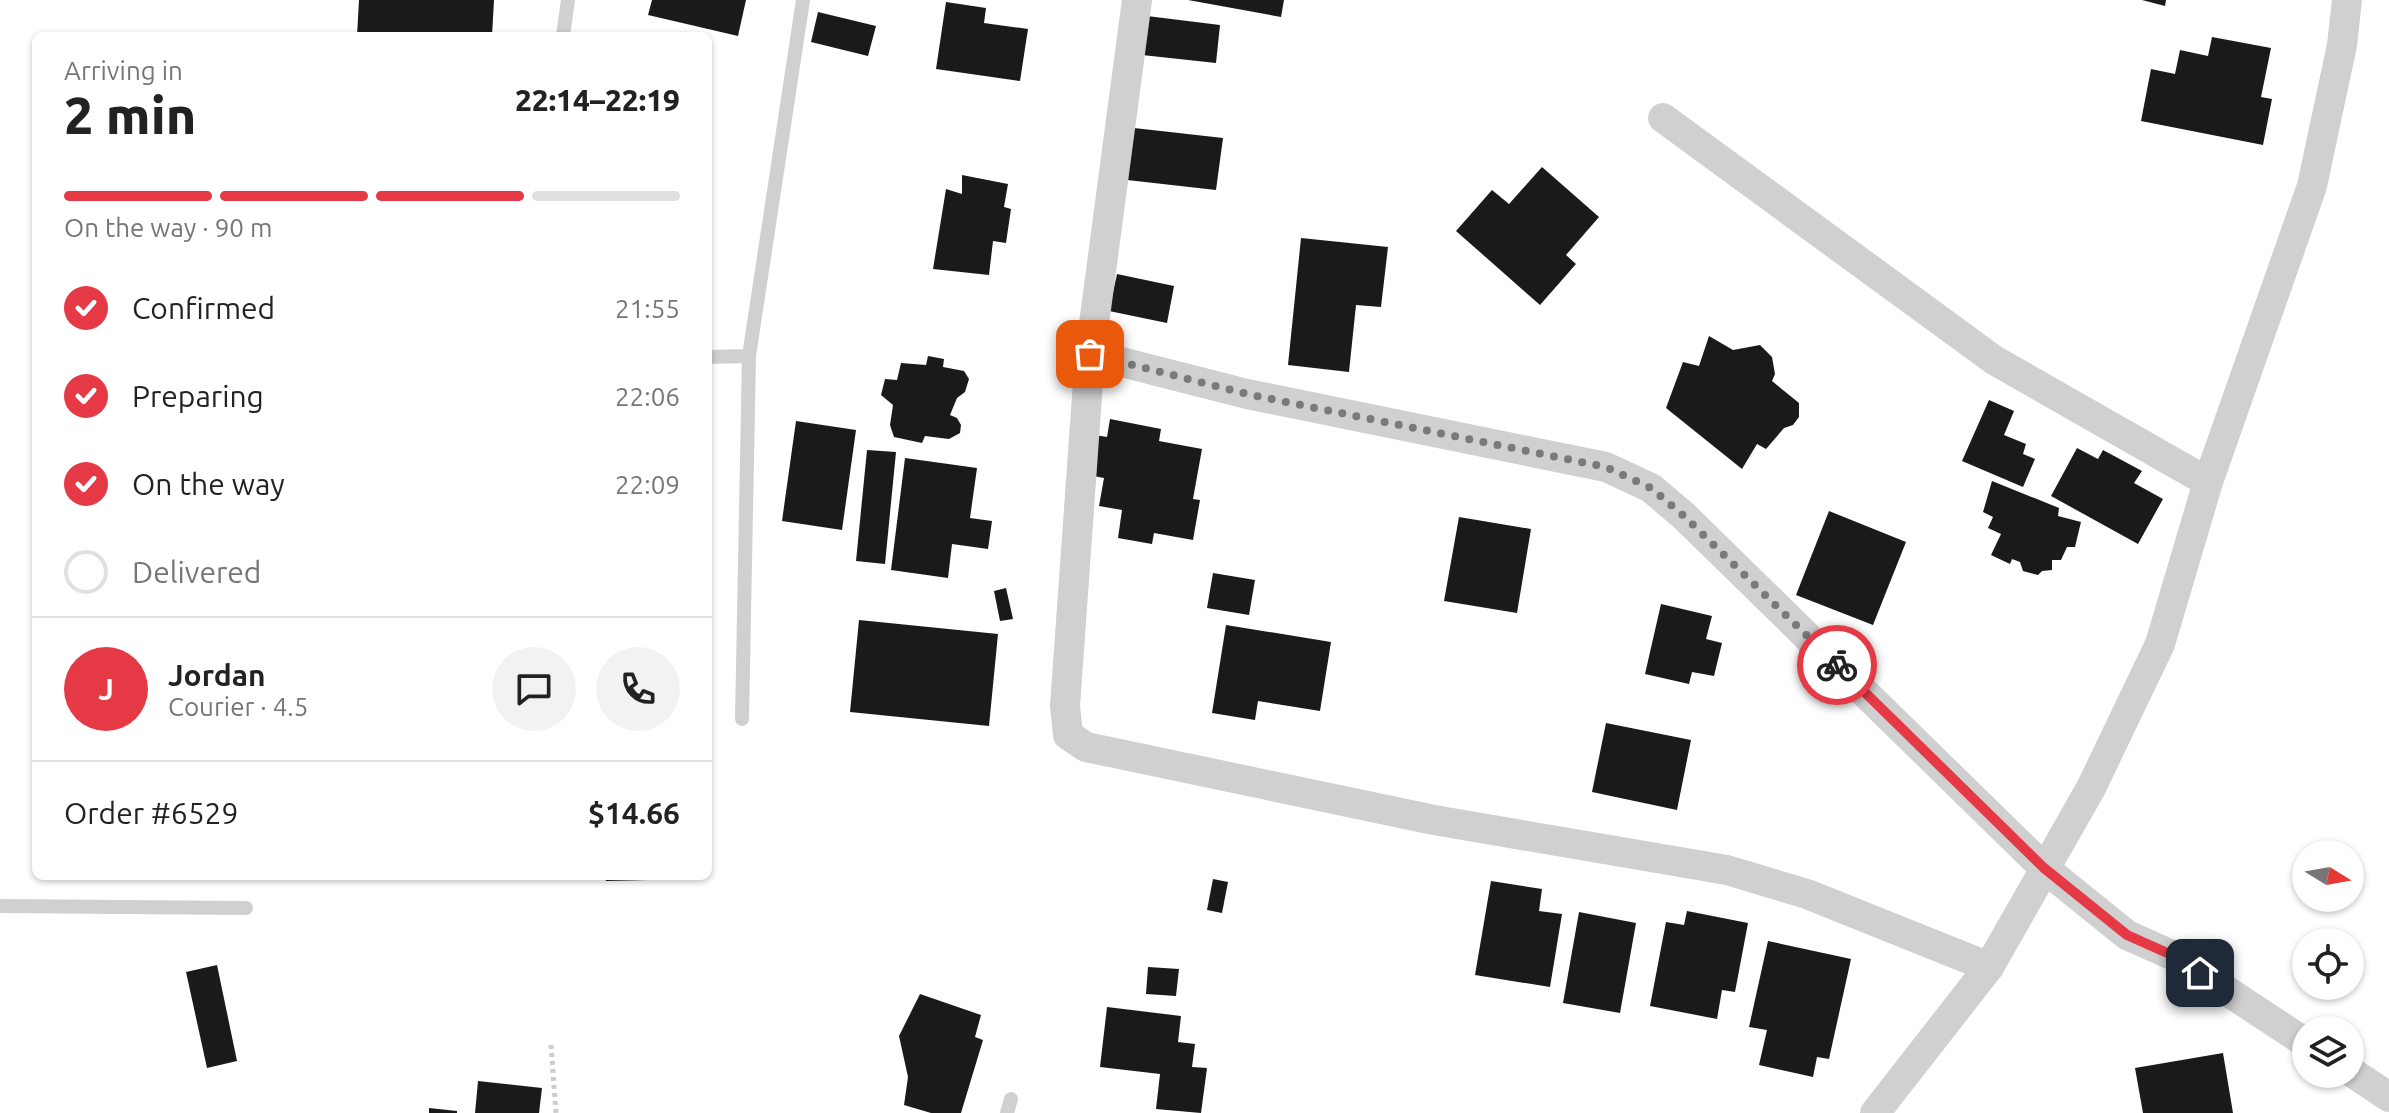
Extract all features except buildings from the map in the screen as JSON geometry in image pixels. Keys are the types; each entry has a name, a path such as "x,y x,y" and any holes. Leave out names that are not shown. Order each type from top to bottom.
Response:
{"street":[{"path":"1137,0 1090,354 1065,706 1068,735 1086,747 1434,820 1727,870 1807,894 1989,967"},
{"path":"1875,1113 1989,967 2091,788 2160,644 2208,482 2312,186 2342,45 2347,0"},
{"path":"1663,118 1994,360 2208,482"},
{"path":"1090,354 1247,394 1606,467 1651,488 1695,527 2044,868 2127,935 2174,956 2292,1034"},
{"path":"2364,1080 2389,1097"}],"lane":[{"path":"564,32 568,0"},
{"path":"742,719 749,356 803,0"},
{"path":"712,357 749,356"},
{"path":"0,906 246,908"}],"path":[{"path":"551,1045 556,1113"}],"way so far":[{"path":"1090,354 1247,394 1606,467 1651,488 1684,516 1837,665"}],"route":[{"path":"1837,665 2044,868 2127,935 2174,956 2200,973"}]}
